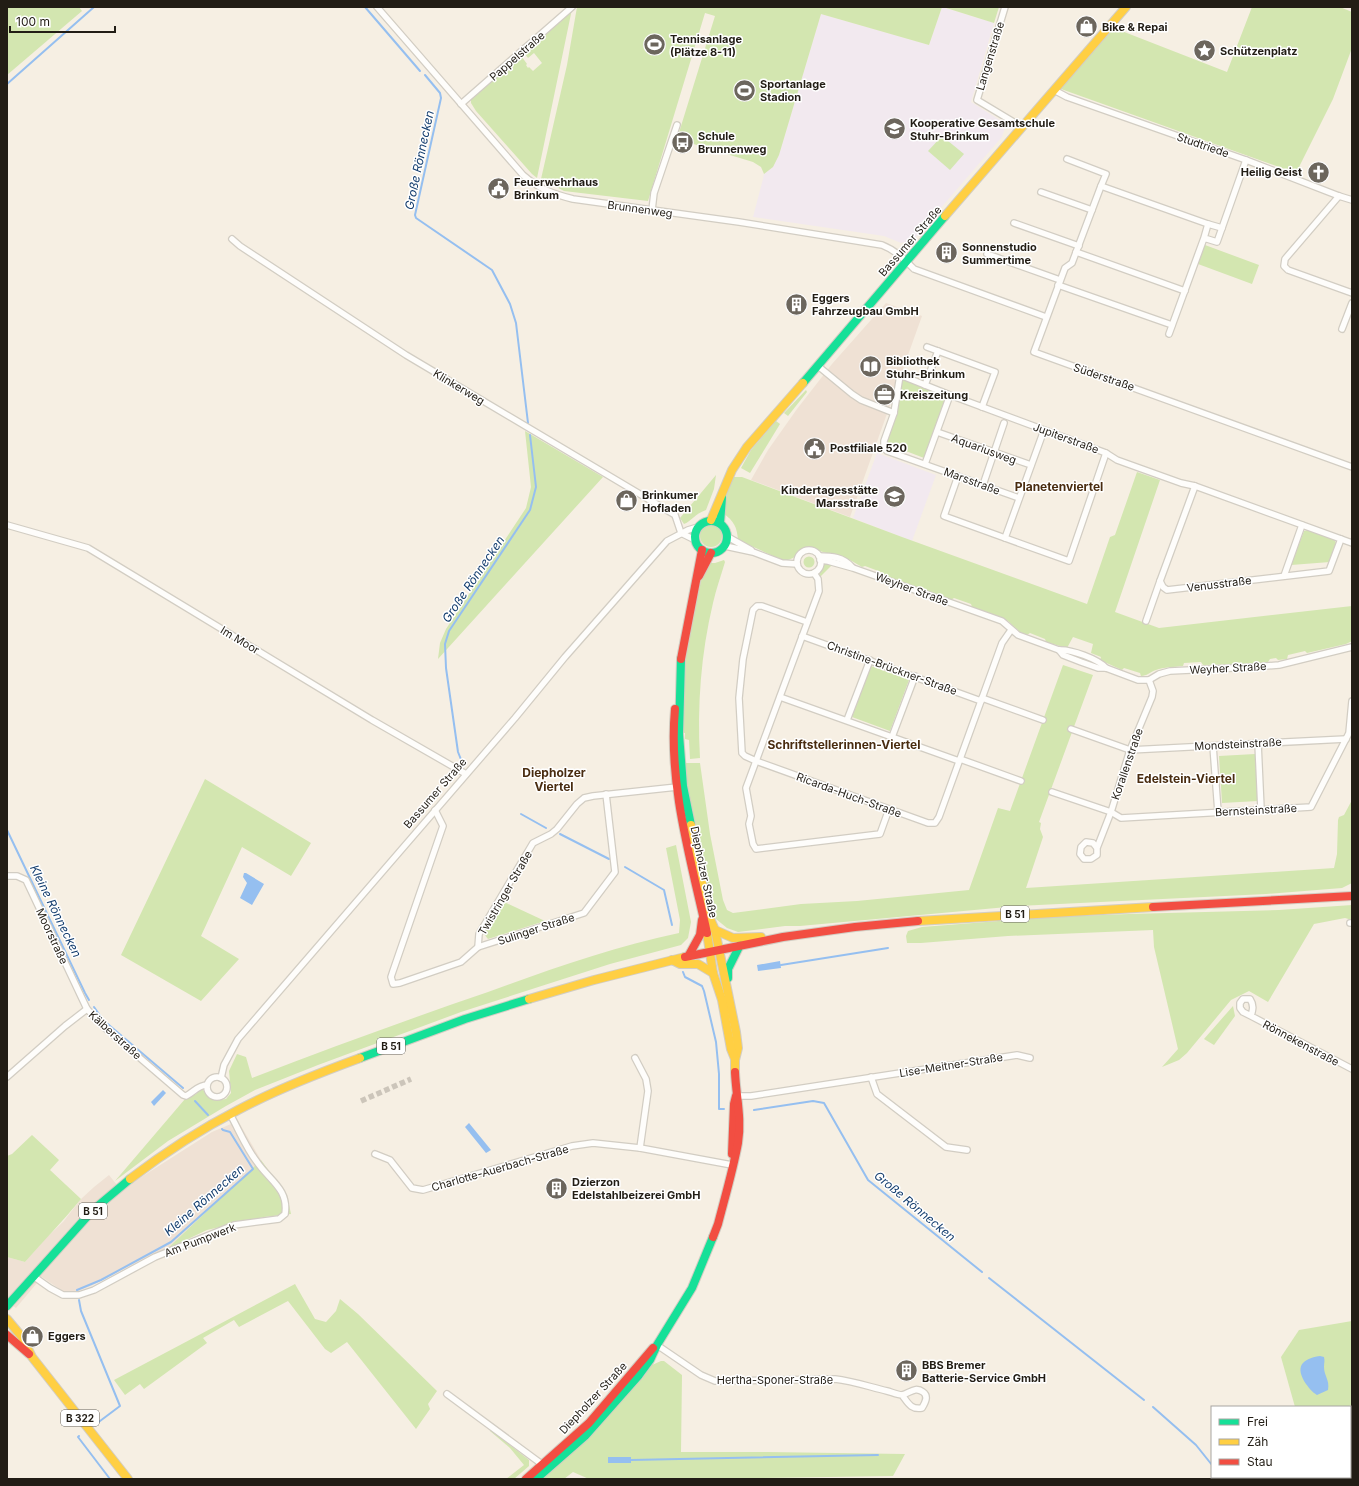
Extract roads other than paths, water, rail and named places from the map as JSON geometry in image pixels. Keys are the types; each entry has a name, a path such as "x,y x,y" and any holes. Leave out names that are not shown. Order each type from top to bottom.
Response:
{"street":[{"name":"Brunnenweg","path":"377,7 508,158 533,184 556,195 573,199 739,222 882,245 890,248 906,262"},
{"name":"Pappelstraße","path":"461,104 572,7"},
{"name":"Langenstraße","path":"1005,7 977,100 1022,127"},
{"name":"Bassumer Straße","path":"710,520 735,464 747,447 1126,7"},
{"name":"Studtriede","path":"1054,90 1068,97 1246,160 1339,196 1352,198"},
{"path":"652,210 654,193 677,125"},
{"path":"906,262 914,269 924,273 1046,317 1065,268 1072,263 1106,174 1067,159"},
{"path":"1204,238 1217,242 1246,160"},
{"path":"1101,186 1222,228"},
{"path":"1041,192 1092,210"},
{"path":"1339,196 1285,259 1284,266 1288,270 1352,293"},
{"path":"1014,223 1079,246"},
{"path":"1169,334 1208,224"},
{"name":"Klinkerweg","path":"232,239 240,246 406,355 675,515 681,533"},
{"path":"1076,252 1185,291"},
{"path":"987,254 1172,325"},
{"path":"1342,329 1352,303"},
{"name":"Süderstraße","path":"1046,317 1034,352 1352,467"},
{"path":"927,347 995,372 982,407"},
{"path":"925,385 938,351"},
{"path":"818,366 861,400 894,413"},
{"name":"Jupiterstraße","path":"894,413 900,375 1106,453 1117,460 1181,483 1195,486 1352,543"},
{"path":"925,464 950,395"},
{"name":"Marsstraße","path":"894,413 884,441 884,447 887,451 1019,498"},
{"path":"983,485 1004,423"},
{"path":"1005,538 1044,430"},
{"name":"Aquariusweg","path":"937,432 1031,465"},
{"path":"958,476 944,516 1069,561 1106,453"},
{"path":"1146,621 1195,486"},
{"name":"Bassumer Straße","path":"720,523 722,496"},
{"path":"681,533 695,540 702,550 711,553 716,552 724,546 728,537 726,529 720,523 710,520 698,527 695,540"},
{"name":"Im Moor","path":"7,525 88,548 372,720 466,774"},
{"path":"1284,576 1302,525"},
{"name":"Bassumer Straße","path":"221,1078 224,1065 238,1039 565,657 667,541 681,533 698,527"},
{"path":"728,537 753,552"},
{"name":"Venusstraße","path":"1160,581 1163,587 1167,590 1329,571 1341,539"},
{"path":"724,546 753,552 782,563 797,564 798,568 805,574 814,573 820,566 820,558"},
{"name":"Diepholzer Straße","path":"702,550 683,644 673,730 677,787 683,826 714,973 722,1000 731,1049 735,1060"},
{"name":"Weyher Straße","path":"797,564 798,556 803,551 811,551 816,553 820,558 828,561 853,568 1002,621 1018,635 1059,650 1063,655 1098,668 1106,668 1138,680 1149,680 1159,674 1170,672 1279,665 1352,647"},
{"name":"Diepholzer Straße","path":"697,579 711,553"},
{"path":"814,573 818,579 819,591 746,788 751,816 749,824 753,844 756,849 880,834 889,809"},
{"name":"Ricarda-Huch-Straße","path":"807,622 762,606 757,606 752,612 743,659 739,698 740,740 742,753 756,761 928,823 935,823 939,817 1002,643 1011,630"},
{"name":"Christine-Brückner-Straße","path":"802,636 981,700 1043,720"},
{"path":"847,720 870,660"},
{"path":"892,737 915,676"},
{"name":"Korallenstraße","path":"1097,848 1111,812 1130,750 1152,697 1153,691 1149,680"},
{"name":"Diepholzer Straße","path":"536,1479 585,1436 616,1402 650,1360 657,1345 692,1288 707,1254 718,1224 732,1165 731,1141 736,1096 735,1060 738,1048 715,930 708,914 683,786 679,734 679,686"},
{"path":"780,697 1021,781"},
{"name":"Bernsteinstraße","path":"1052,792 1111,812 1121,818 1311,807 1349,733 1352,701"},
{"path":"1071,729 1130,750"},
{"name":"Mondsteinstraße","path":"1130,750 1346,739"},
{"path":"1258,743 1261,809"},
{"path":"1213,746 1218,812"},
{"name":"Twistringer Straße","path":"435,810 443,826 392,971 391,977 393,984 400,983 461,962 478,947 479,934 534,843 557,829 584,798 606,794 677,787"},
{"name":"Sulinger Straße","path":"478,947 584,913 615,872 606,794"},
{"name":"Moorstraße","path":"7,876 17,876 26,880 86,1009"},
{"name":"B 51","path":"7,1306 93,1210 131,1179 180,1145 230,1114 286,1087 393,1045 451,1024 604,976 710,951 780,937 845,928 940,919 1043,912 1352,896"},
{"path":"689,956 700,935 703,916"},
{"name":"B 51","path":"715,930 733,938 780,937"},
{"path":"726,985 728,969 740,946"},
{"path":"672,960 680,964 699,964 714,973"},
{"name":"Kälberstraße","path":"7,1078 86,1009 105,1028 183,1095 186,1096 190,1094 198,1086 207,1085"},
{"name":"Rönnekenstraße","path":"1251,1016 1352,1069"},
{"name":"Lise-Meitner-Straße","path":"736,1096 751,1096 1017,1055 1030,1058"},
{"path":"635,1058 646,1079 648,1091 640,1148"},
{"path":"871,1077 877,1094 946,1147 967,1150"},
{"path":"213,1078 221,1078 225,1081 227,1088 221,1096 215,1097 208,1091 207,1085 213,1078"},
{"name":"Am Pumpwerk","path":"33,1276 63,1295 79,1294 94,1290 155,1257 234,1225 279,1219 285,1214 286,1208 284,1195 271,1177 257,1163 230,1114"},
{"name":"Charlotte-Auerbach-Straße","path":"375,1154 390,1160 412,1188 423,1190 572,1146 593,1143 640,1148 732,1165"},
{"path":"7,1294 19,1293"},
{"name":"B 322","path":"7,1319 22,1338 32,1357 128,1479"},
{"name":"B 322","path":"8,1338 32,1357"},
{"name":"Diepholzer Straße","path":"526,1479 589,1423 657,1345"},
{"name":"Hertha-Sponer-Straße","path":"657,1345 701,1375 715,1381 835,1379 845,1380 902,1395"},
{"path":"447,1394 543,1465"}],"water":[{"path":"244,873 264,884 252,905 240,898 247,883 243,877"},
{"path":"780,961 781,968 758,971 757,965"},
{"path":"163,1090 166,1093 154,1106 151,1102"},
{"path":"469,1123 491,1150 486,1153 465,1127"},
{"path":"1320,1356 1324,1357 1324,1370 1328,1381 1328,1390 1317,1395 1312,1392 1306,1384 1301,1373 1301,1368 1304,1362 1308,1359"},
{"path":"608,1457 631,1457 631,1463 608,1463"}],"waterway":[{"name":"Kleine Rönnecken","path":"7,84 94,7"},
{"name":"Große Rönnecken","path":"365,7 420,71"},
{"name":"Große Rönnecken","path":"425,75 440,93 441,98 415,215 416,218 492,270 510,304 516,323 528,423"},
{"name":"Große Rönnecken","path":"462,762 458,752 446,668 445,644 449,631 530,510 536,487 530,435"},
{"name":"Große Rönnecken","path":"521,814 546,828"},
{"name":"Kleine Rönnecken","path":"7,830 89,1000"},
{"name":"Große Rönnecken","path":"560,834 609,859"},
{"name":"Große Rönnecken","path":"625,867 664,890 672,925"},
{"path":"781,965 888,948"},
{"name":"Große Rönnecken","path":"683,972 685,977 702,986 704,991 716,1042 719,1074 719,1109 724,1109"},
{"name":"Kleine Rönnecken","path":"94,1007 103,1020 183,1088"},
{"name":"Kleine Rönnecken","path":"195,1101 208,1115"},
{"name":"Große Rönnecken","path":"754,1110 813,1101 824,1103 868,1180 982,1272"},
{"name":"Kleine Rönnecken","path":"77,1290 101,1280 171,1242 253,1169 230,1132 222,1129"},
{"name":"Große Rönnecken","path":"989,1278 1144,1400"},
{"name":"Kleine Rönnecken","path":"79,1300 81,1311 120,1406 96,1424"},
{"name":"Große Rönnecken","path":"1153,1407 1196,1445 1211,1464"},
{"name":"Kleine Rönnecken","path":"79,1436 78,1437 110,1479"},
{"path":"631,1460 878,1455"}],"tunnel":[{"path":"361,1101 411,1079"}],"place":[{"name":"Bike & Repai","path":"1086,27"},
{"name":"Tennisanlage (Plätze 8-11)","path":"655,45"},
{"name":"Schützenplatz","path":"1205,51"},
{"name":"Sportanlage Stadion","path":"745,90"},
{"name":"Kooperative Gesamtschule Stuhr-Brinkum","path":"895,129"},
{"name":"Schule Brunnenweg","path":"683,142"},
{"name":"Heilig Geist","path":"1318,172"},
{"name":"Feuerwehrhaus Brinkum","path":"498,188"},
{"name":"Sonnenstudio Summertime","path":"946,253"},
{"name":"Eggers Fahrzeugbau GmbH","path":"797,304"},
{"name":"Bibliothek Stuhr-Brinkum","path":"871,367"},
{"name":"Kreiszeitung","path":"884,395"},
{"name":"Postfiliale 520","path":"814,448"},
{"name":"Kindertagesstätte Marsstraße","path":"894,496"},
{"name":"Brinkumer Hofladen","path":"626,501"},
{"name":"Dzierzon Edelstahlbeizerei GmbH","path":"557,1188"},
{"name":"Eggers","path":"32,1336"},
{"name":"BBS Bremer Batterie-Service GmbH","path":"906,1371"}],"district":[{"name":"Planetenviertel","path":"1059,486"},
{"name":"Schriftstellerinnen-Viertel","path":"844,744"},
{"name":"Edelstein-Viertel","path":"1186,778"},
{"name":"Diepholzer Viertel","path":"554,779"}]}
